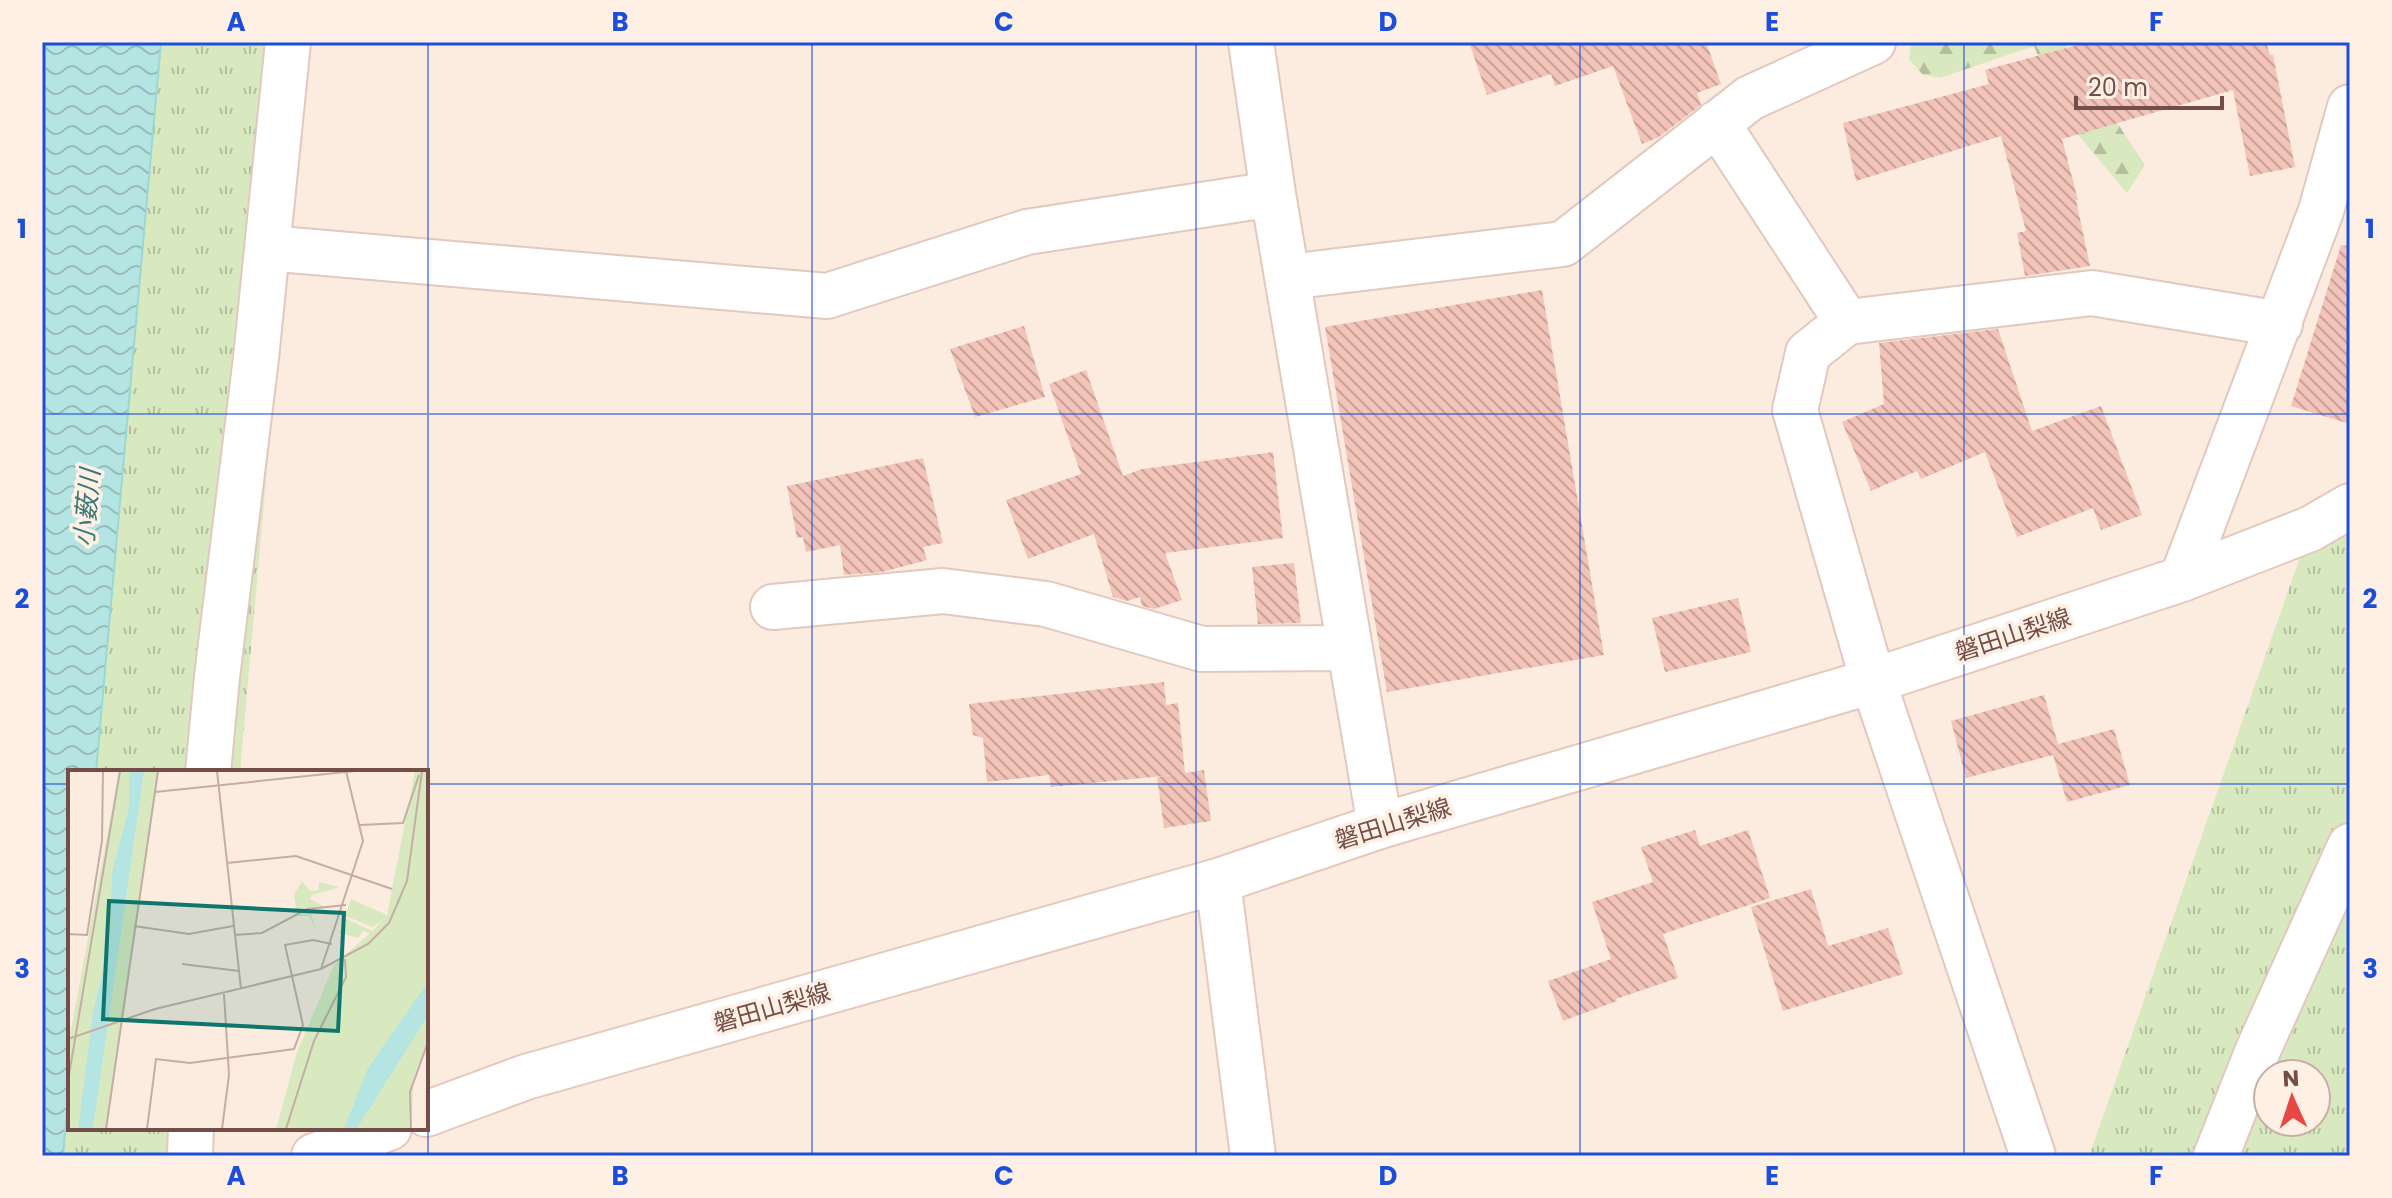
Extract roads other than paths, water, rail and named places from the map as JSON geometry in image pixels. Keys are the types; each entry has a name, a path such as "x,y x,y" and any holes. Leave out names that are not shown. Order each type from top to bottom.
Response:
{"street":[{"path":"208,770 288,42"},
{"path":"1251,42 1273,194 1380,826"},
{"path":"1288,277 1563,244 1750,98 1873,42"},
{"path":"2182,579 2321,211 2350,107"},
{"path":"1717,123 1847,322"},
{"path":"267,248 827,296 1027,232 1273,194"},
{"path":"2033,1156 1873,681 1795,410 1808,353 1847,322 2092,293 2280,324"},
{"name":"磐田山梨線","path":"428,1113 526,1077 1218,881 1380,826 1873,681 2182,579 2310,529 2350,506"},
{"path":"773,607 943,591 1046,604 1202,649 1350,648"},
{"path":"2216,1156 2258,1050 2350,846"},
{"path":"1218,881 1253,1156"},
{"path":"190,1156 191,1130"},
{"path":"314,1156 384,1130"}],"water":[{"name":"小薮川","path":"42,42 161,42 96,770 68,770 68,1096 63,1156 42,1156"}]}
